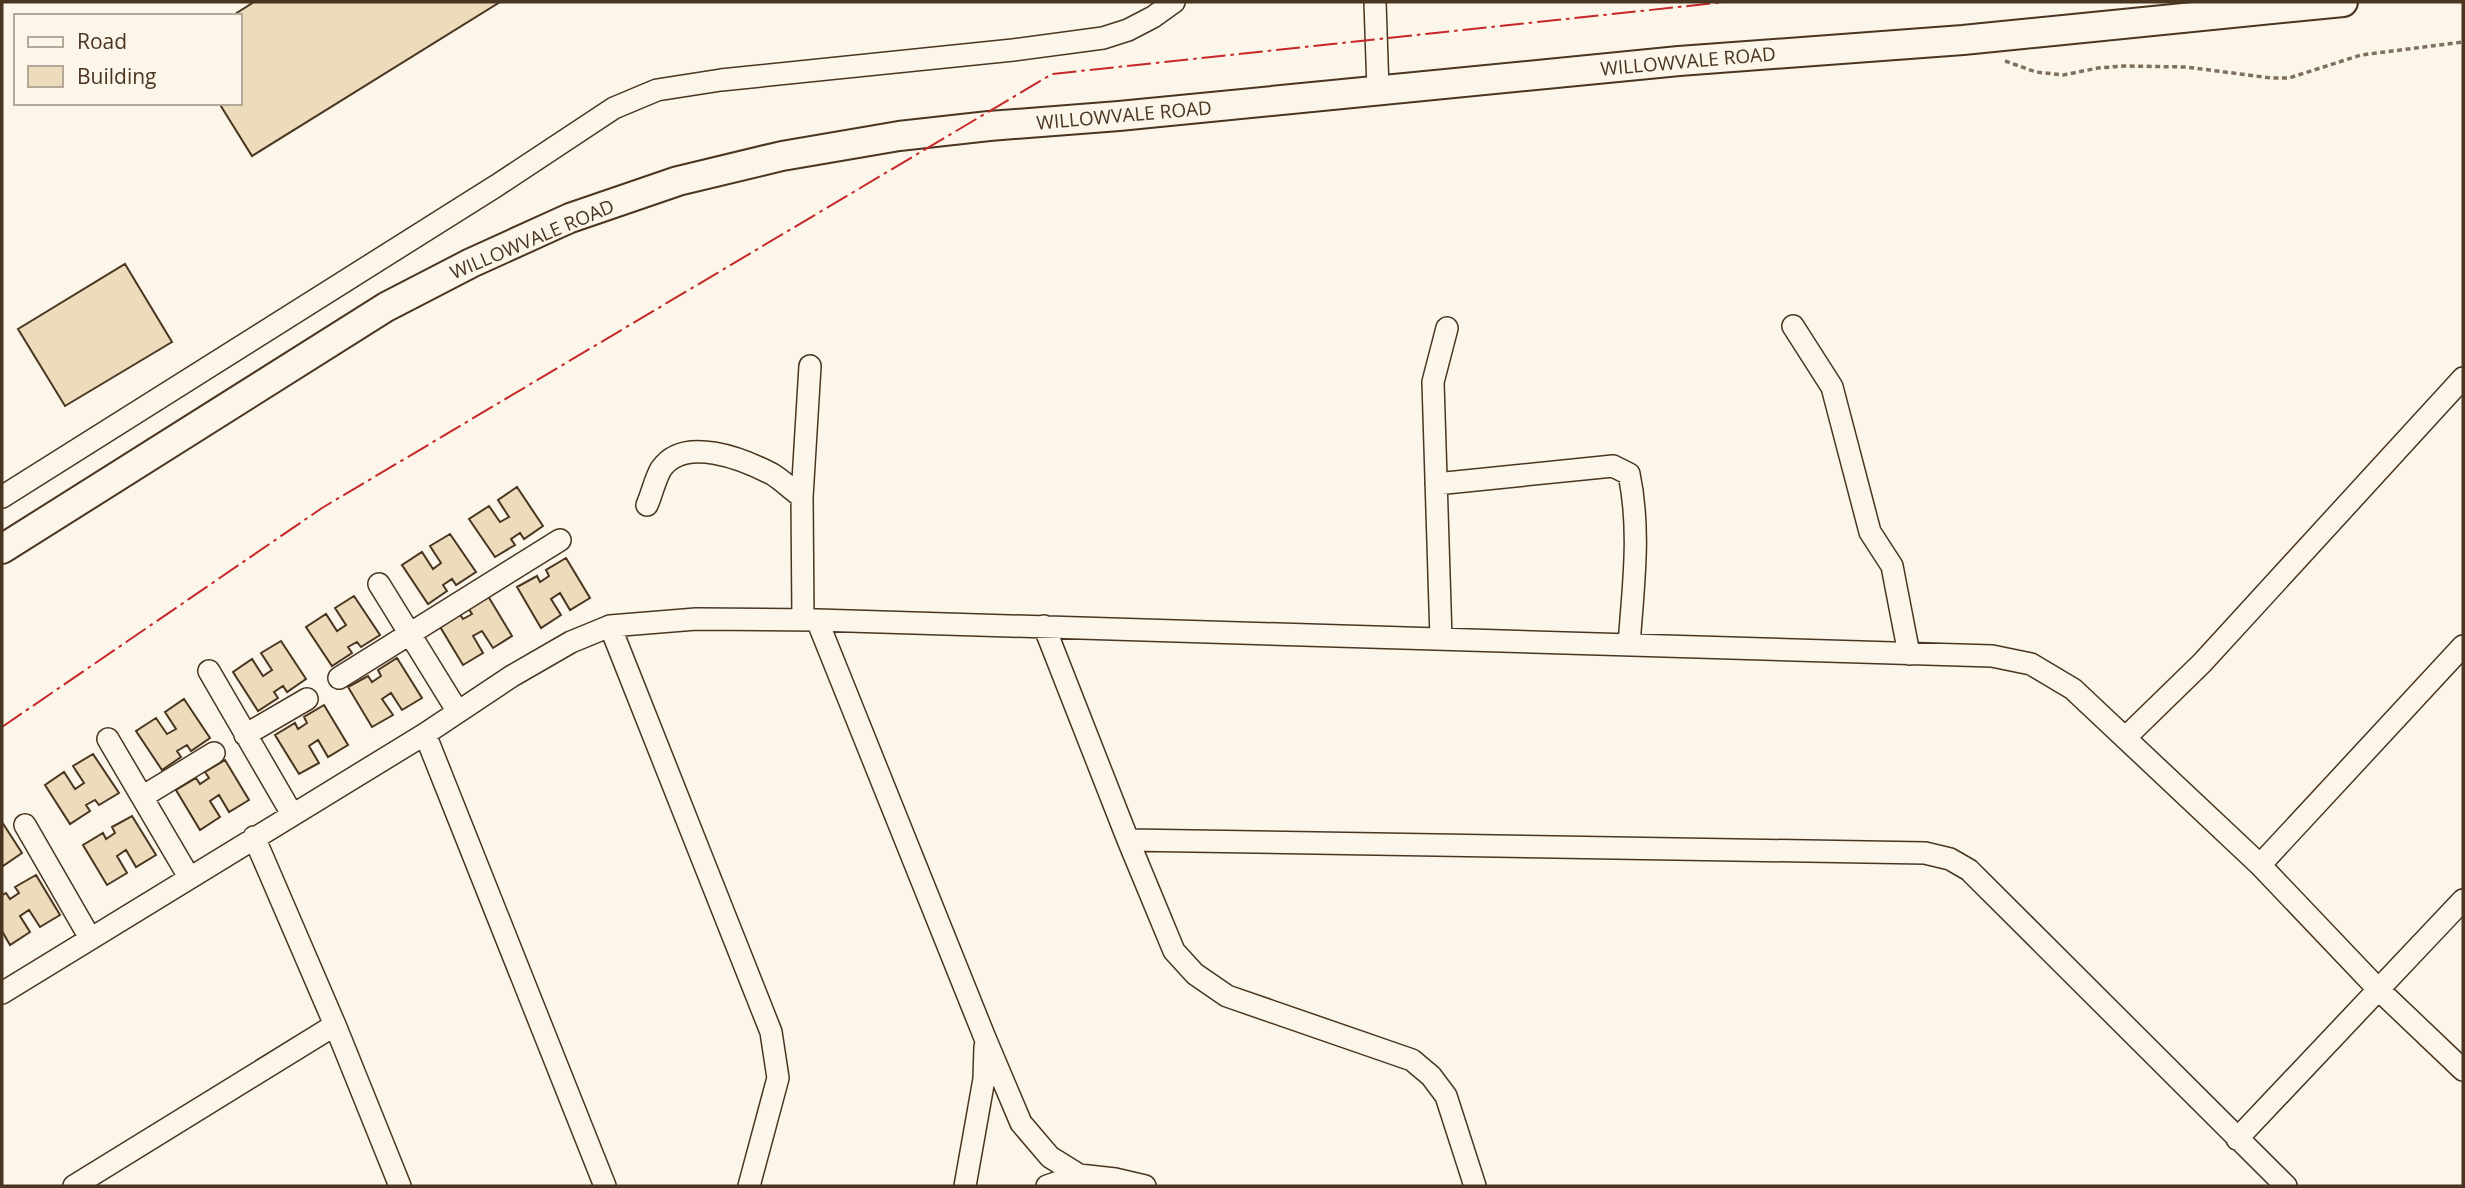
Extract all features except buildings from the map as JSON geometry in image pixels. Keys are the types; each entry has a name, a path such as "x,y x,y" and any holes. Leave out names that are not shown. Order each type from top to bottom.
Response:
{"main road":[{"name":"WILLOWVALE ROAD","path":"2,549 386,307 471,263 570,218 666,185 782,156 899,136 1679,61 1963,40 2343,2"}],"street":[{"path":"2,497 473,201 614,108 657,90 720,80 1013,50 1103,38 1128,30 1174,2"},
{"path":"1375,2 1378,90"},
{"path":"1793,326 1832,387 1870,532 1892,566 1909,654"},
{"path":"1441,639 1433,382 1447,328"},
{"path":"810,366 802,498 810,620 1021,1123 1050,1157 1079,1175"},
{"path":"2125,738 2202,663 2463,378"},
{"path":"647,505 661,468 681,453 707,451 741,461 773,475 802,498"},
{"path":"1436,484 1613,466 1629,474 1634,501 1636,552 1629,645"},
{"path":"339,678 560,540"},
{"path":"379,584 458,712"},
{"path":"2,993 425,734 512,676 571,642 610,626 696,619 1044,626 1992,656 2031,664 2073,689 2260,865 2378,989 2463,1070"},
{"path":"610,626 771,1032 778,1078 749,1186"},
{"path":"1044,626 1174,951 1195,974 1227,996 1412,1060 1431,1076 1446,1096 1475,1186"},
{"path":"2260,865 2463,646"},
{"path":"209,671 292,814"},
{"path":"246,735 307,699"},
{"path":"425,734 605,1186"},
{"path":"108,739 189,877"},
{"path":"142,797 214,753"},
{"path":"25,825 90,938"},
{"path":"254,837 335,1025 400,1186"},
{"path":"1128,840 1925,853 1950,859 1969,870 2286,1186"},
{"path":"2237,1139 2463,900"},
{"path":"74,1186 335,1025"},
{"path":"965,1186 984,1079 985,1038"},
{"path":"1047,1186 1079,1175 1146,1186"}],"path":[{"path":"2000,59 2036,72 2063,75 2124,66 2186,67 2280,78 2313,72 2361,55 2463,42"}],"power":[{"path":"2,727 322,508 1052,74 1725,2"}]}
